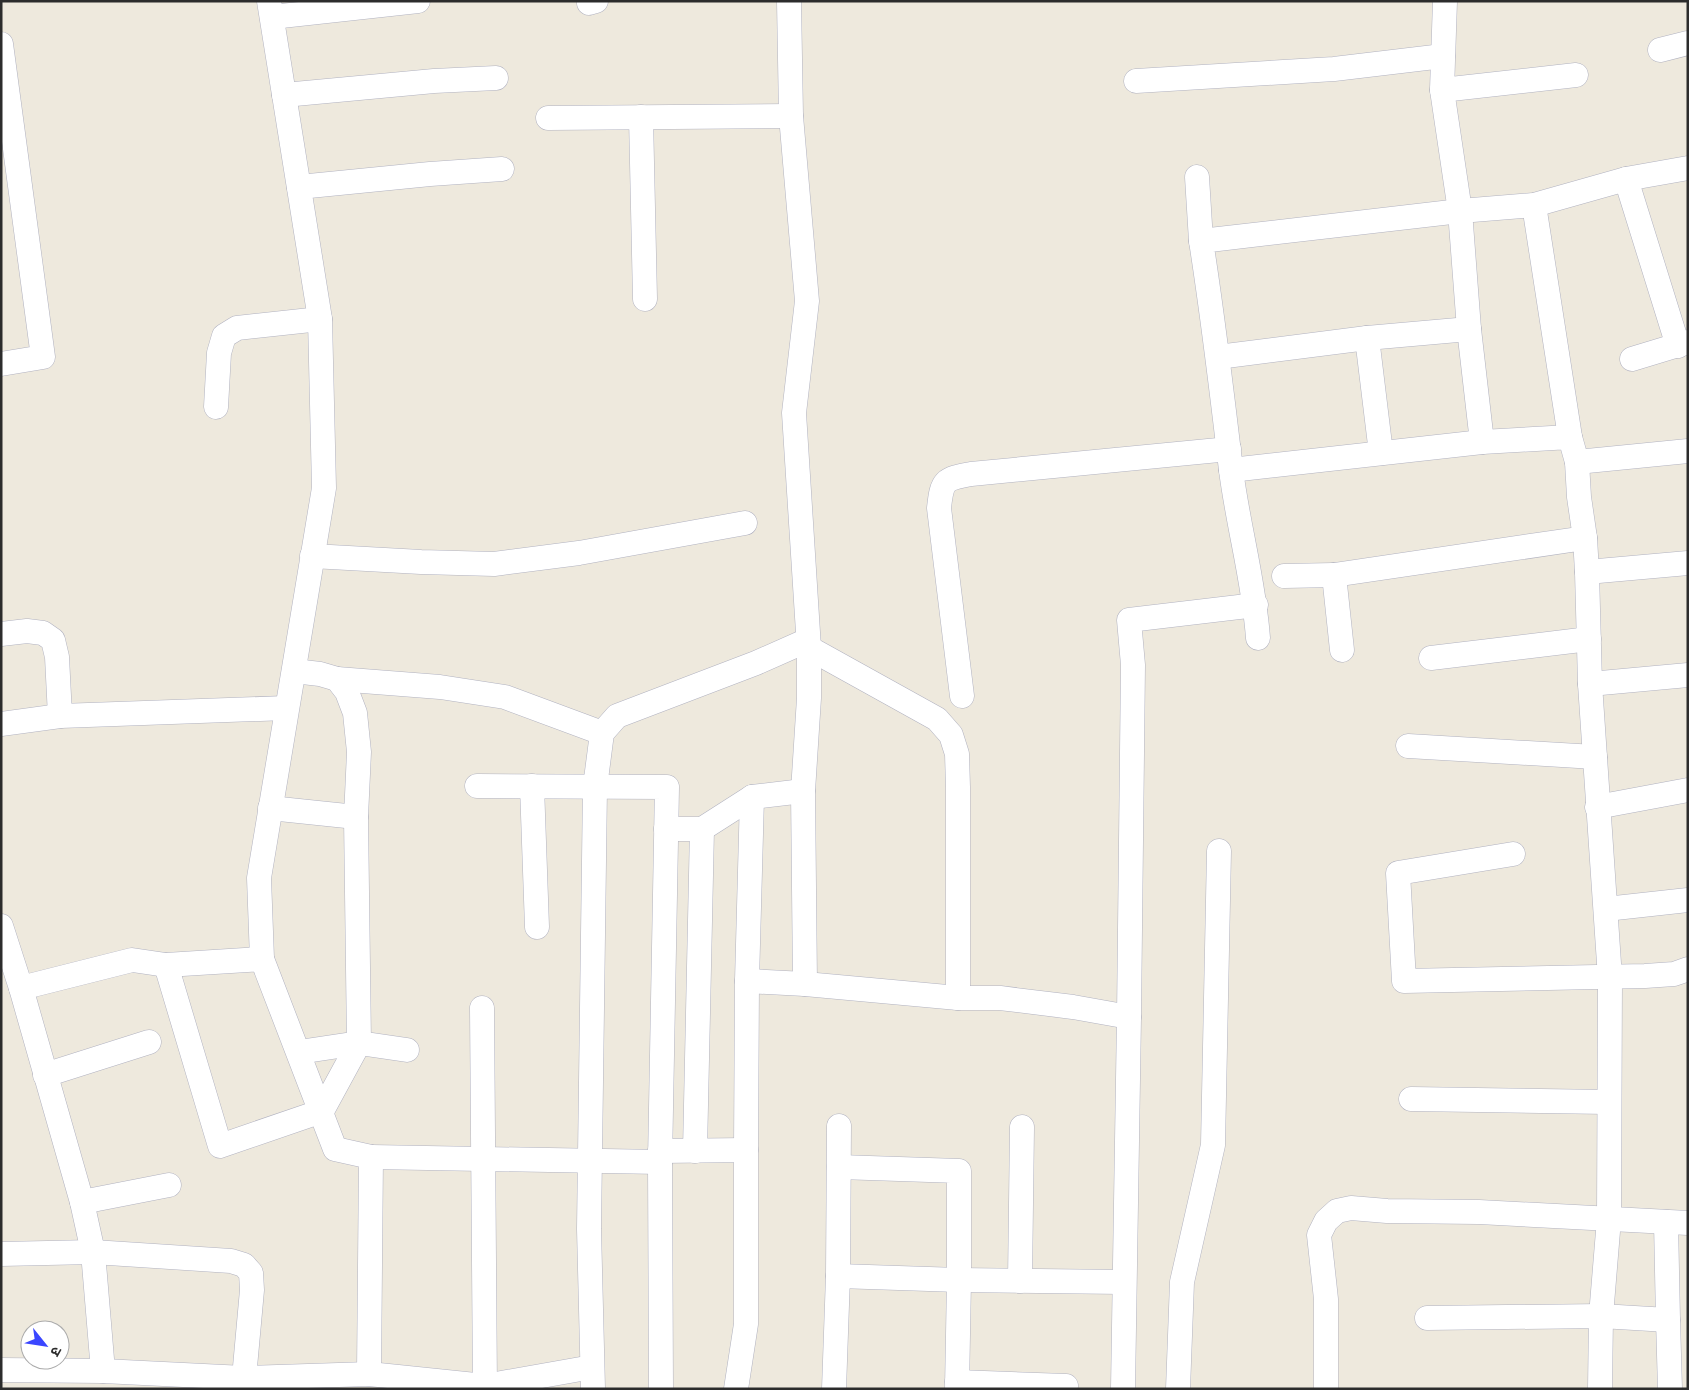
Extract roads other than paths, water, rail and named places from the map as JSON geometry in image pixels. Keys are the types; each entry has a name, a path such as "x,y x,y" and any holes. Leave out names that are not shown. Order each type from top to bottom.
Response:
{"street":[{"path":"418,1 270,9 320,319 324,488 259,878 262,959 322,1110 335,1149 372,1157 591,1161 660,1156 695,1151 746,1150"},
{"path":"789,1 791,116 807,301 794,413 809,644 809,698 803,791 805,984"},
{"path":"1445,1 1442,90 1460,211 1469,329 1482,442"},
{"path":"1660,50 1688,43"},
{"path":"1,44 43,357 1,364"},
{"path":"1136,81 1334,68 1443,56"},
{"path":"1442,90 1576,75"},
{"path":"284,95 434,81 496,78"},
{"path":"548,118 791,116"},
{"path":"641,117 645,299"},
{"path":"1201,241 1534,204 1626,179 1688,168"},
{"path":"299,187 502,169"},
{"path":"1196,176 1201,241 1218,357 1230,460 1256,605 1258,638"},
{"path":"1626,179 1683,344 1632,359"},
{"path":"1534,204 1570,437 1577,462 1578,497 1585,538 1590,684 1610,978 1609,1219 1601,1316 1600,1389"},
{"path":"216,407 219,353 224,336 237,328 320,319"},
{"path":"1218,357 1367,338 1469,329"},
{"path":"1367,338 1381,453"},
{"path":"962,696 939,508 941,490 950,478 971,474 1381,453 1482,442 1570,437"},
{"path":"1577,462 1688,451"},
{"path":"312,556 494,564 579,553 745,523"},
{"path":"1284,576 1334,575 1585,538"},
{"path":"1587,572 1688,563"},
{"path":"1334,575 1342,650"},
{"path":"1123,1389 1130,1017 1133,665 1129,620 1256,605"},
{"path":"1,634 27,631 43,633 53,640 57,657 60,716"},
{"path":"1431,658 1589,639"},
{"path":"5,1376 103,1371 244,1378 369,1374 485,1387 592,1378 589,1229 595,787 602,733 617,716 809,644"},
{"path":"809,644 937,719 951,735 957,754 958,787 958,998"},
{"path":"294,671 320,674 336,680 440,687 506,697 602,733"},
{"path":"1590,684 1688,674"},
{"path":"166,965 220,1146 322,1110 359,1043 356,817 359,752 355,713 347,692 336,680"},
{"path":"1,724 60,716 286,708"},
{"path":"1408,746 1595,757"},
{"path":"477,786 667,787 660,1156 661,1389"},
{"path":"532,786 537,927"},
{"path":"1597,806 1688,790"},
{"path":"666,829 702,830 752,797 803,791"},
{"path":"738,1388 746,1324 747,982 752,797"},
{"path":"270,808 356,817"},
{"path":"695,1151 702,830"},
{"path":"1178,1389 1182,1282 1213,1146 1219,851"},
{"path":"1513,854 1398,873 1404,981 1610,978 1674,974 1688,969"},
{"path":"1606,909 1688,900"},
{"path":"1,926 22,988 82,1202 93,1252 103,1371"},
{"path":"22,988 132,960 166,965 262,959"},
{"path":"747,982 805,984 958,998 1000,998 1073,1007 1130,1017"},
{"path":"482,1008 485,1387"},
{"path":"45,1075 150,1042"},
{"path":"299,1052 359,1043 407,1050"},
{"path":"1411,1099 1608,1102"},
{"path":"834,1389 838,1276 839,1126"},
{"path":"1020,1281 1022,1127"},
{"path":"369,1374 372,1157"},
{"path":"839,1167 959,1171 957,1386 1066,1386"},
{"path":"82,1202 169,1185"},
{"path":"1326,1389 1326,1299 1319,1235 1326,1221 1337,1211 1351,1208 1387,1211 1479,1212 1677,1223 1668,1320 1670,1389"},
{"path":"1,1254 93,1252 231,1261 244,1265 251,1274 252,1290 244,1378"},
{"path":"838,1276 1124,1282"},
{"path":"1427,1318 1601,1316 1668,1320"}]}
